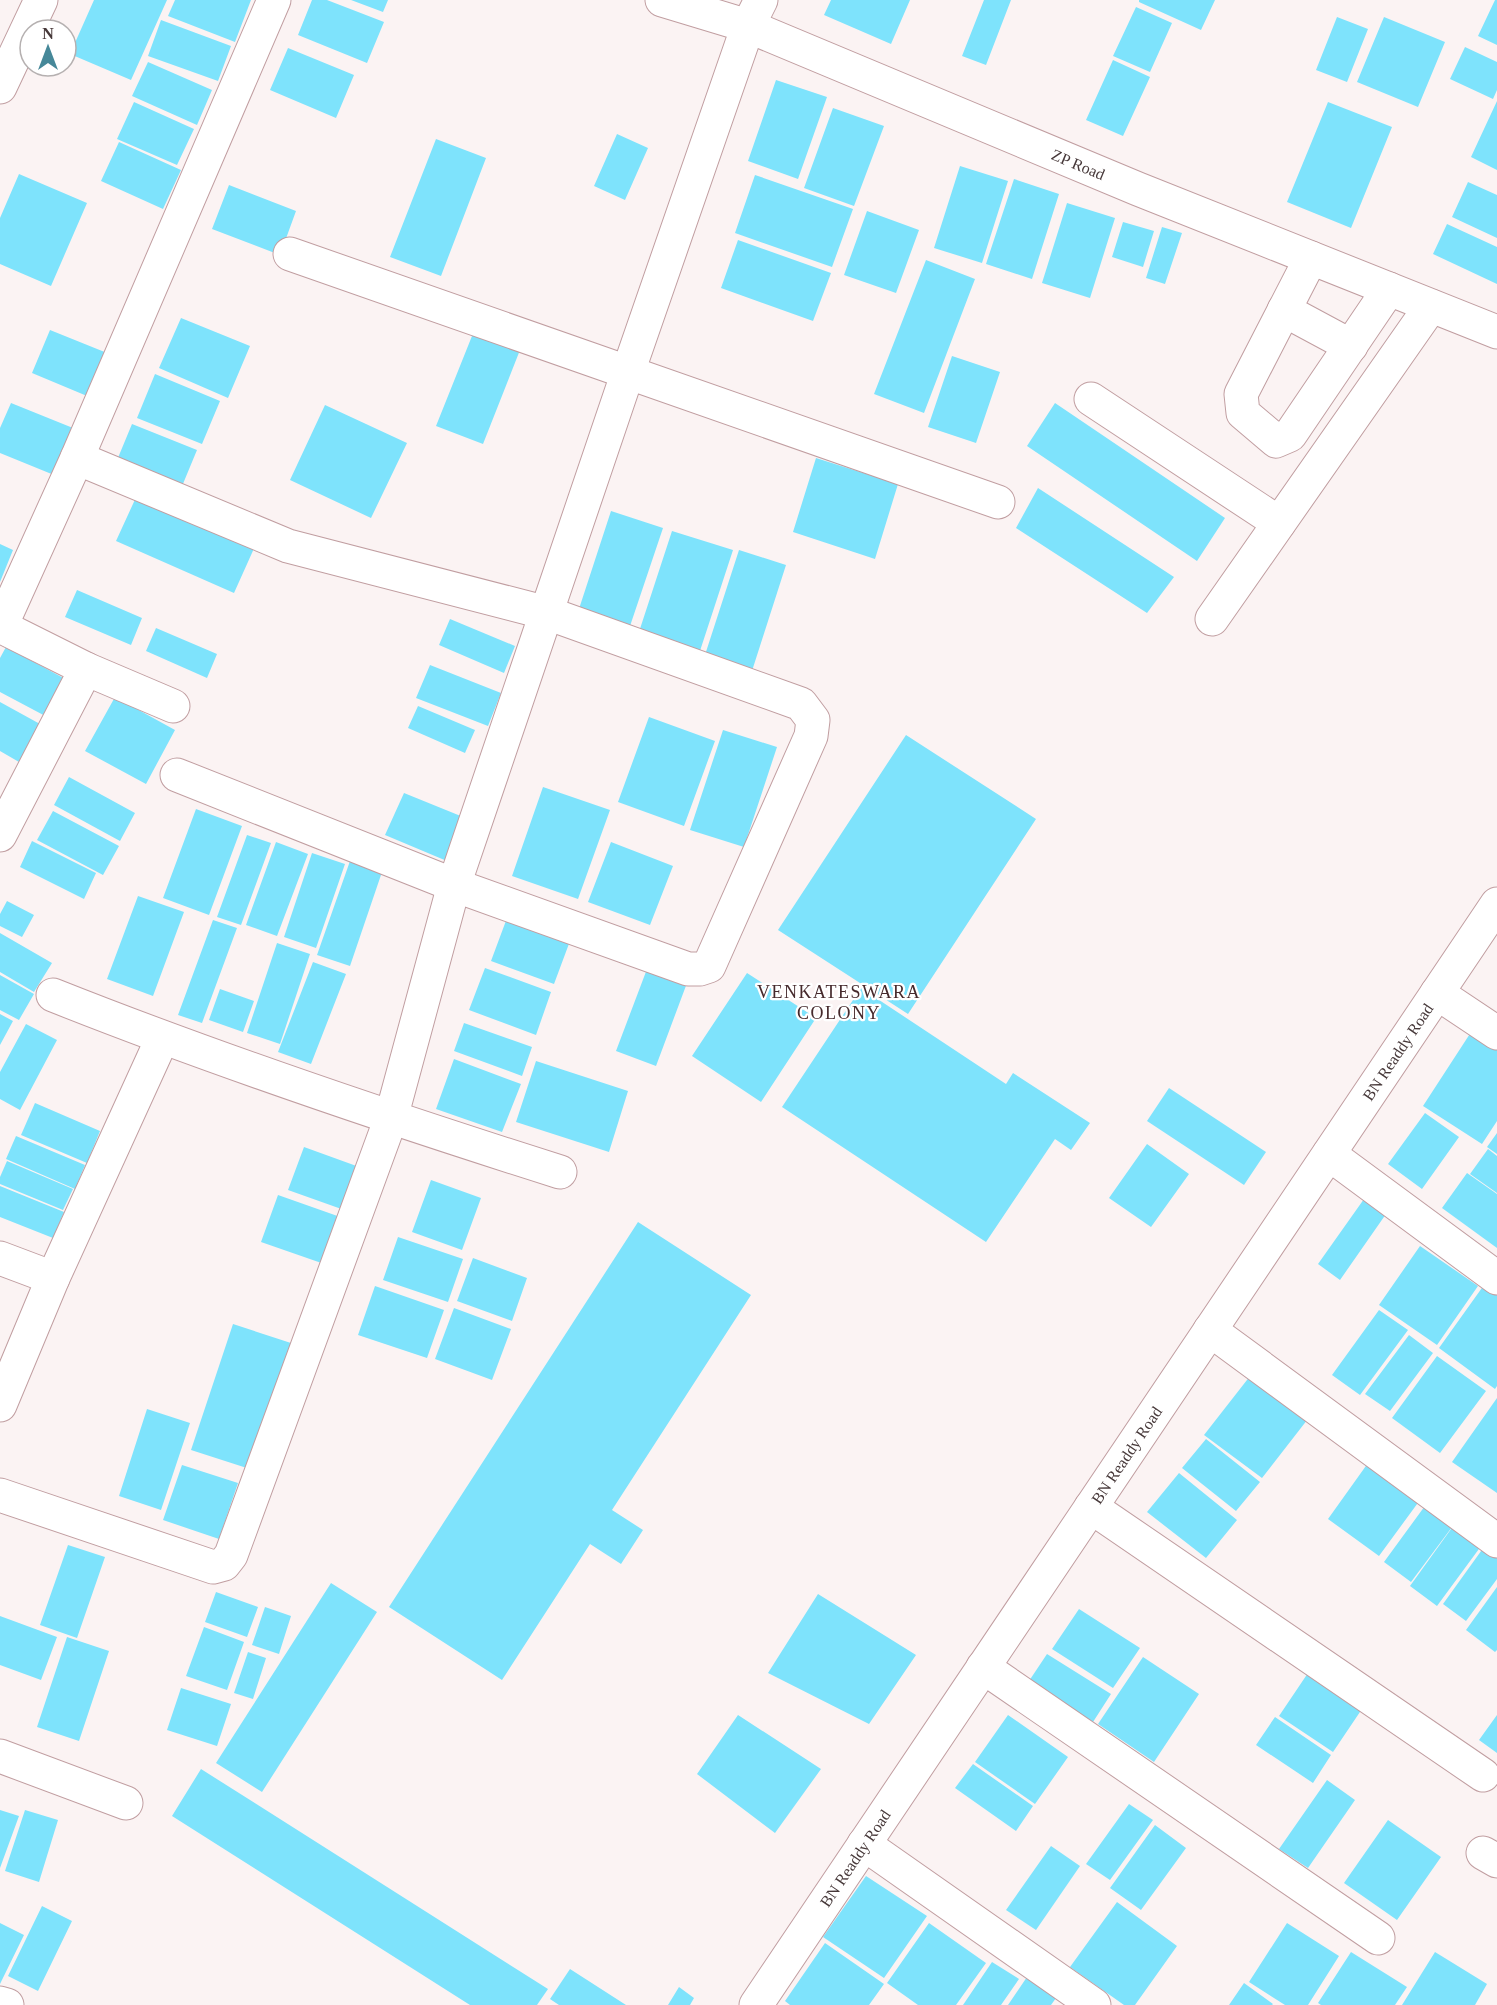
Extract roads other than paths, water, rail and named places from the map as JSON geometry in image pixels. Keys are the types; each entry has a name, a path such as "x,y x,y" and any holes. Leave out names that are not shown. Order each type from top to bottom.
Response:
{"street":[{"path":"0,85 41,0"},
{"path":"173,706 86,669 1,626 77,458 274,0"},
{"name":"ZP Road","path":"662,0 755,13 1138,189 1497,332"},
{"path":"0,1495 213,1567 224,1564 231,1556 391,1118 454,885 628,372 755,13"},
{"path":"290,254 998,502"},
{"path":"1311,258 1241,394 1243,413 1276,441 1290,435 1389,289"},
{"path":"1212,619 1431,306"},
{"path":"1284,310 1351,346"},
{"path":"1091,399 1279,523"},
{"path":"77,458 288,546 547,613 801,704 813,720 811,736 709,966 700,969 687,969 454,885 177,775"},
{"path":"0,835 86,669"},
{"name":"BN Readdy Road","path":"760,2004 864,1844 1497,904"},
{"path":"1437,993 1497,1033"},
{"path":"52,995 162,1039 391,1118 560,1172"},
{"path":"0,1405 52,1278 162,1039"},
{"path":"1329,1154 1497,1278"},
{"path":"0,1258 52,1278"},
{"path":"1210,1330 1497,1541"},
{"path":"1091,1507 1483,1775"},
{"path":"983,1667 1378,1938"},
{"path":"0,1756 126,1803"},
{"path":"864,1844 1094,2005"},
{"path":"0,2002 7,2005"}],"district":[{"name":"VENKATESWARA COLONY","path":"839,1002"}]}
